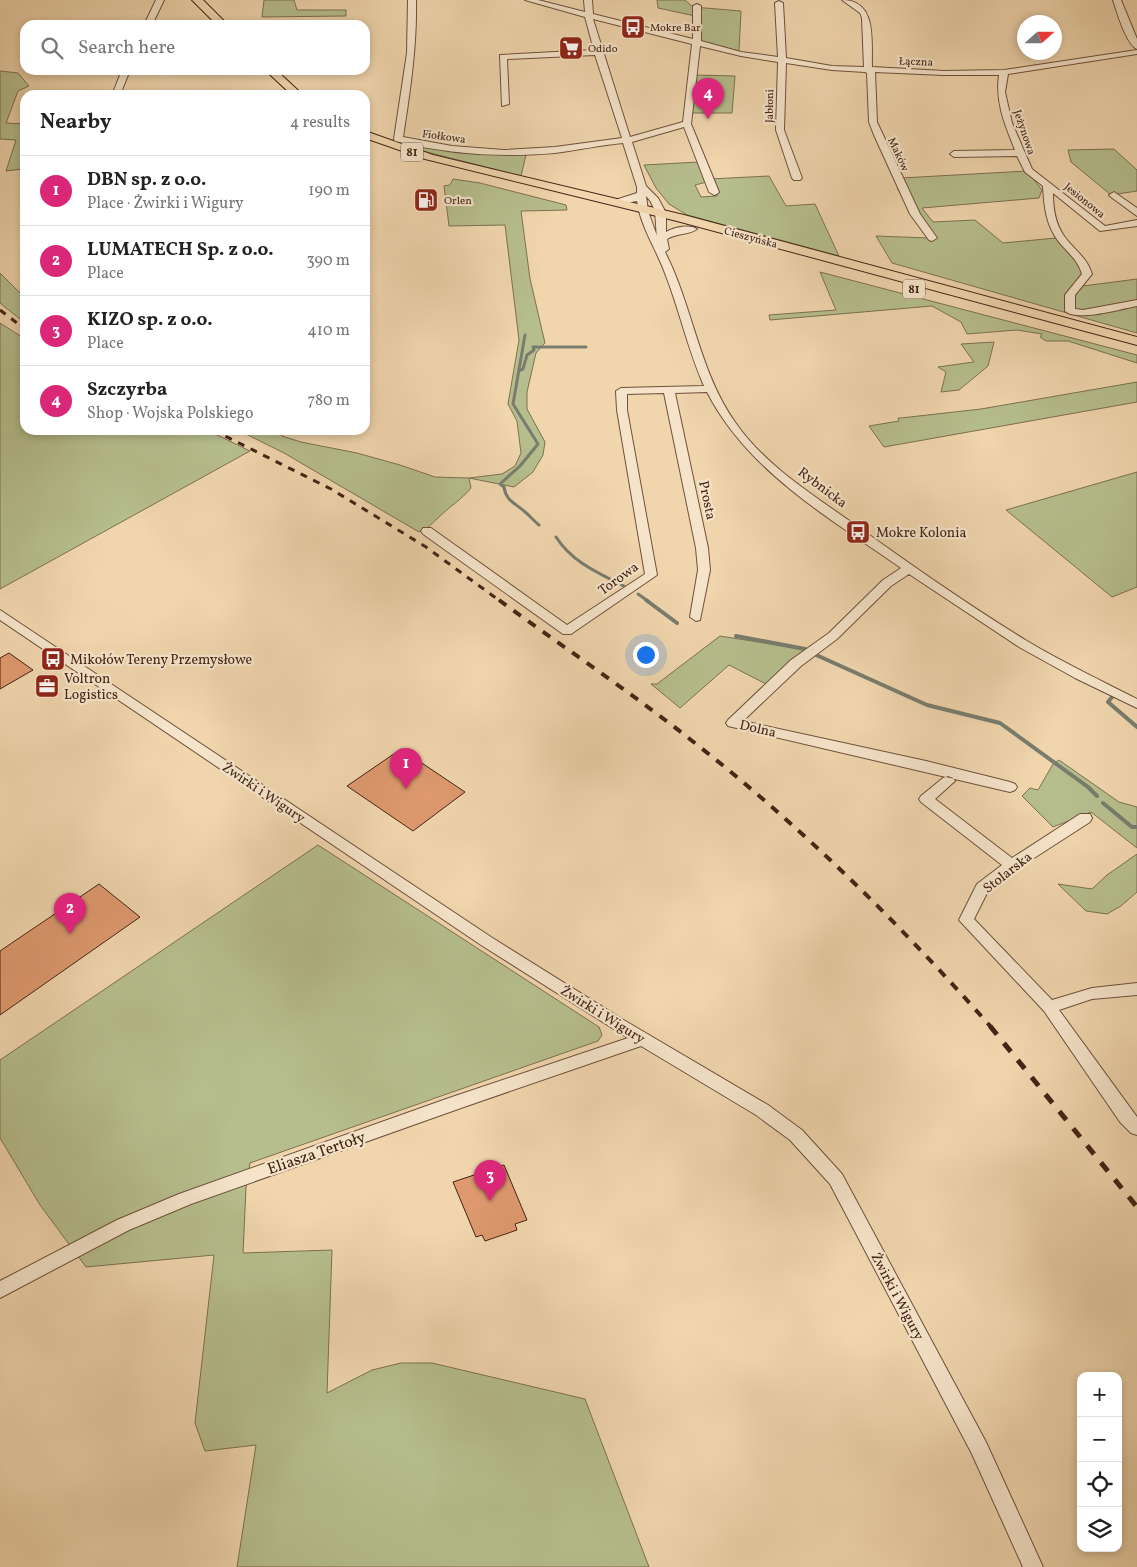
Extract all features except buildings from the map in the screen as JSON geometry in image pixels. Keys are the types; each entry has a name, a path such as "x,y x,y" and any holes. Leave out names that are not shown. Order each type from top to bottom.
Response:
{"main road":[{"path":"185,0 206,20"},
{"path":"197,0 219,20"},
{"path":"262,75 279,90"},
{"path":"276,75 292,90"},
{"name":"Cieszyńska","path":"370,136 430,157 614,202 643,213"},
{"name":"Cieszyńska","path":"370,144 435,166 661,217 1137,341"},
{"name":"Cieszyńska","path":"661,217 692,229 1137,349"}],"street":[{"path":"150,20 160,0"},
{"name":"Fiołkowa","path":"412,0 412,36 398,139 446,148 501,154 548,152 626,139"},
{"name":"Łączna","path":"529,0 696,43 781,61 870,71 1004,72 1137,52"},
{"path":"588,0 587,16 641,191 654,200 661,217"},
{"name":"Maków","path":"846,0 863,12 866,18 873,122 915,214 932,238"},
{"path":"1117,0 1126,25 1137,47"},
{"name":"Jabłoni","path":"778,3 781,61 780,130 797,178"},
{"path":"697,6 696,43 690,111 687,124 714,192"},
{"path":"505,104 503,57 598,52"},
{"name":"Jeżynowa","path":"1004,72 1001,92 1008,123 1028,170 1048,186"},
{"path":"118,90 124,75"},
{"path":"626,139 643,137 687,124"},
{"path":"954,154 1020,153"},
{"path":"1048,186 1048,206 1052,220 1059,235 1085,266 1087,274 1069,294 1067,303 1070,311 1075,314 1137,304"},
{"name":"Jesionowa","path":"1048,186 1103,230 1137,223"},
{"path":"614,202 631,200 641,191"},
{"name":"Rybnicka","path":"641,191 643,213 664,257 711,389 730,423 760,458 813,500 909,568 1025,645 1137,704"},
{"name":"Jesionowa","path":"1114,195 1137,213"},
{"name":"Rybnicka","path":"661,217 664,257"},
{"path":"663,238 674,231 692,229"},
{"name":"Torowa","path":"428,531 567,631 651,575 621,392 711,389"},
{"name":"Prosta","path":"669,391 702,548 704,570 696,616"},
{"name":"Dolna","path":"909,568 887,583 833,636 796,663 733,723 926,766 1010,787"},
{"name":"Żwirki i Wigury","path":"0,614 486,941 643,1039 762,1110 796,1135 818,1156 836,1179 979,1448 1033,1567"},
{"path":"948,781 926,799 1012,864"},
{"name":"Stolarska","path":"1085,818 1012,864 982,888 966,920 1049,1008 1126,1117 1137,1128"},
{"path":"1049,1008 1083,994 1130,989"},
{"name":"Eliasza Tertoły","path":"0,1290 123,1225 185,1199 246,1176 643,1039"}],"green space":[{"path":"264,0 294,0 297,10 346,10 346,16 262,17"},
{"path":"657,0 685,0 693,7 741,11 739,51 699,41 700,17 658,8"},
{"path":"0,71 18,73 29,86 18,91 6,123 20,124 20,169 6,171 16,140 0,139"},
{"path":"695,75 735,76 732,113 692,113"},
{"path":"421,145 493,154 526,155 521,176 415,149"},
{"path":"1114,149 1137,170 1137,191 1111,195 1071,162 1068,150"},
{"path":"699,162 707,182 695,185 701,197 717,196 710,179 769,176 786,206 815,204 839,256 687,215 669,204 656,188 644,165"},
{"path":"1027,171 1042,190 1039,198 922,208 933,222 975,220 1003,243 1056,238 1084,268 1083,286 1137,279 1137,333 892,263 876,236 929,238 897,188 907,189 901,178"},
{"path":"453,179 480,183 566,205 567,210 521,211 530,279 545,343 536,353 527,392 527,409 545,442 543,455 533,472 514,487 469,478 502,474 515,466 521,453 517,421 508,404 519,340 505,225 449,226 444,186 450,185"},
{"path":"820,272 1137,355 1137,363 1068,341 1046,341 1040,337 1042,334 1017,330 967,334 961,322 932,306 770,320 769,315 836,310"},
{"path":"0,273 20,293 20,319 0,303"},
{"path":"0,323 20,336 20,435 217,435 250,451 0,589"},
{"path":"994,342 988,366 959,390 941,392 946,372 938,367 974,362 961,344"},
{"path":"1137,382 1137,402 884,447 869,426 899,421 898,418 981,409"},
{"path":"248,435 282,435 301,442 357,453 435,477 469,478 471,488 429,526 419,532 284,453"},
{"path":"1137,472 1137,587 1112,597 1006,510"},
{"path":"720,636 809,650 768,685 729,665 680,708 651,684 657,684"},
{"path":"1059,760 1119,802 1137,807 1137,848 1091,812 1053,827 1022,796 1030,788 1038,790 1053,764"},
{"path":"318,845 599,1027 602,1035 598,1041 250,1163 246,1188 243,1253 332,1250 327,1393 372,1370 401,1363 432,1363 585,1399 649,1567 237,1567 256,1445 205,1451 195,1423 214,1255 86,1267 40,1205 0,1138 0,1060"},
{"path":"1137,854 1137,892 1121,906 1107,914 1086,911 1058,884 1092,889 1107,875"}],"waterway":[{"path":"525,335 513,404 538,444 520,466 500,484 504,487 509,499 539,525"},
{"path":"519,371 523,369 527,355 534,350 533,347 586,347"},
{"path":"556,537 562,546 578,560 624,586"},
{"path":"638,594 648,601"},
{"path":"646,600 677,623"},
{"path":"736,636 805,649"},
{"path":"814,654 927,705 1000,723 1088,787 1097,796"},
{"path":"1112,697 1108,702 1137,727"},
{"path":"1103,803 1132,827 1137,827"}],"railway":[{"path":"0,310 20,325"},
{"path":"223,435 331,489 426,547 500,601"},
{"path":"499,600 668,722 771,806 885,913 991,1027"},
{"path":"990,1026 1137,1207"}],"place":[{"name":"Mokre Bar","path":"633,27"},
{"name":"Odido","path":"571,48"},
{"name":"Szczyrba","path":"708,119"},
{"name":"Orlen","path":"426,200"},
{"name":"Mokre Kolonia","path":"858,532"},
{"name":"Mikołów Tereny Przemysłowe","path":"53,659"},
{"name":"Voltron Logistics","path":"47,686"},
{"name":"DBN sp. z o.o.","path":"406,789"},
{"name":"LUMATECH Sp. z o.o.","path":"70,934"},
{"name":"KIZO sp. z o.o.","path":"490,1201"}]}
